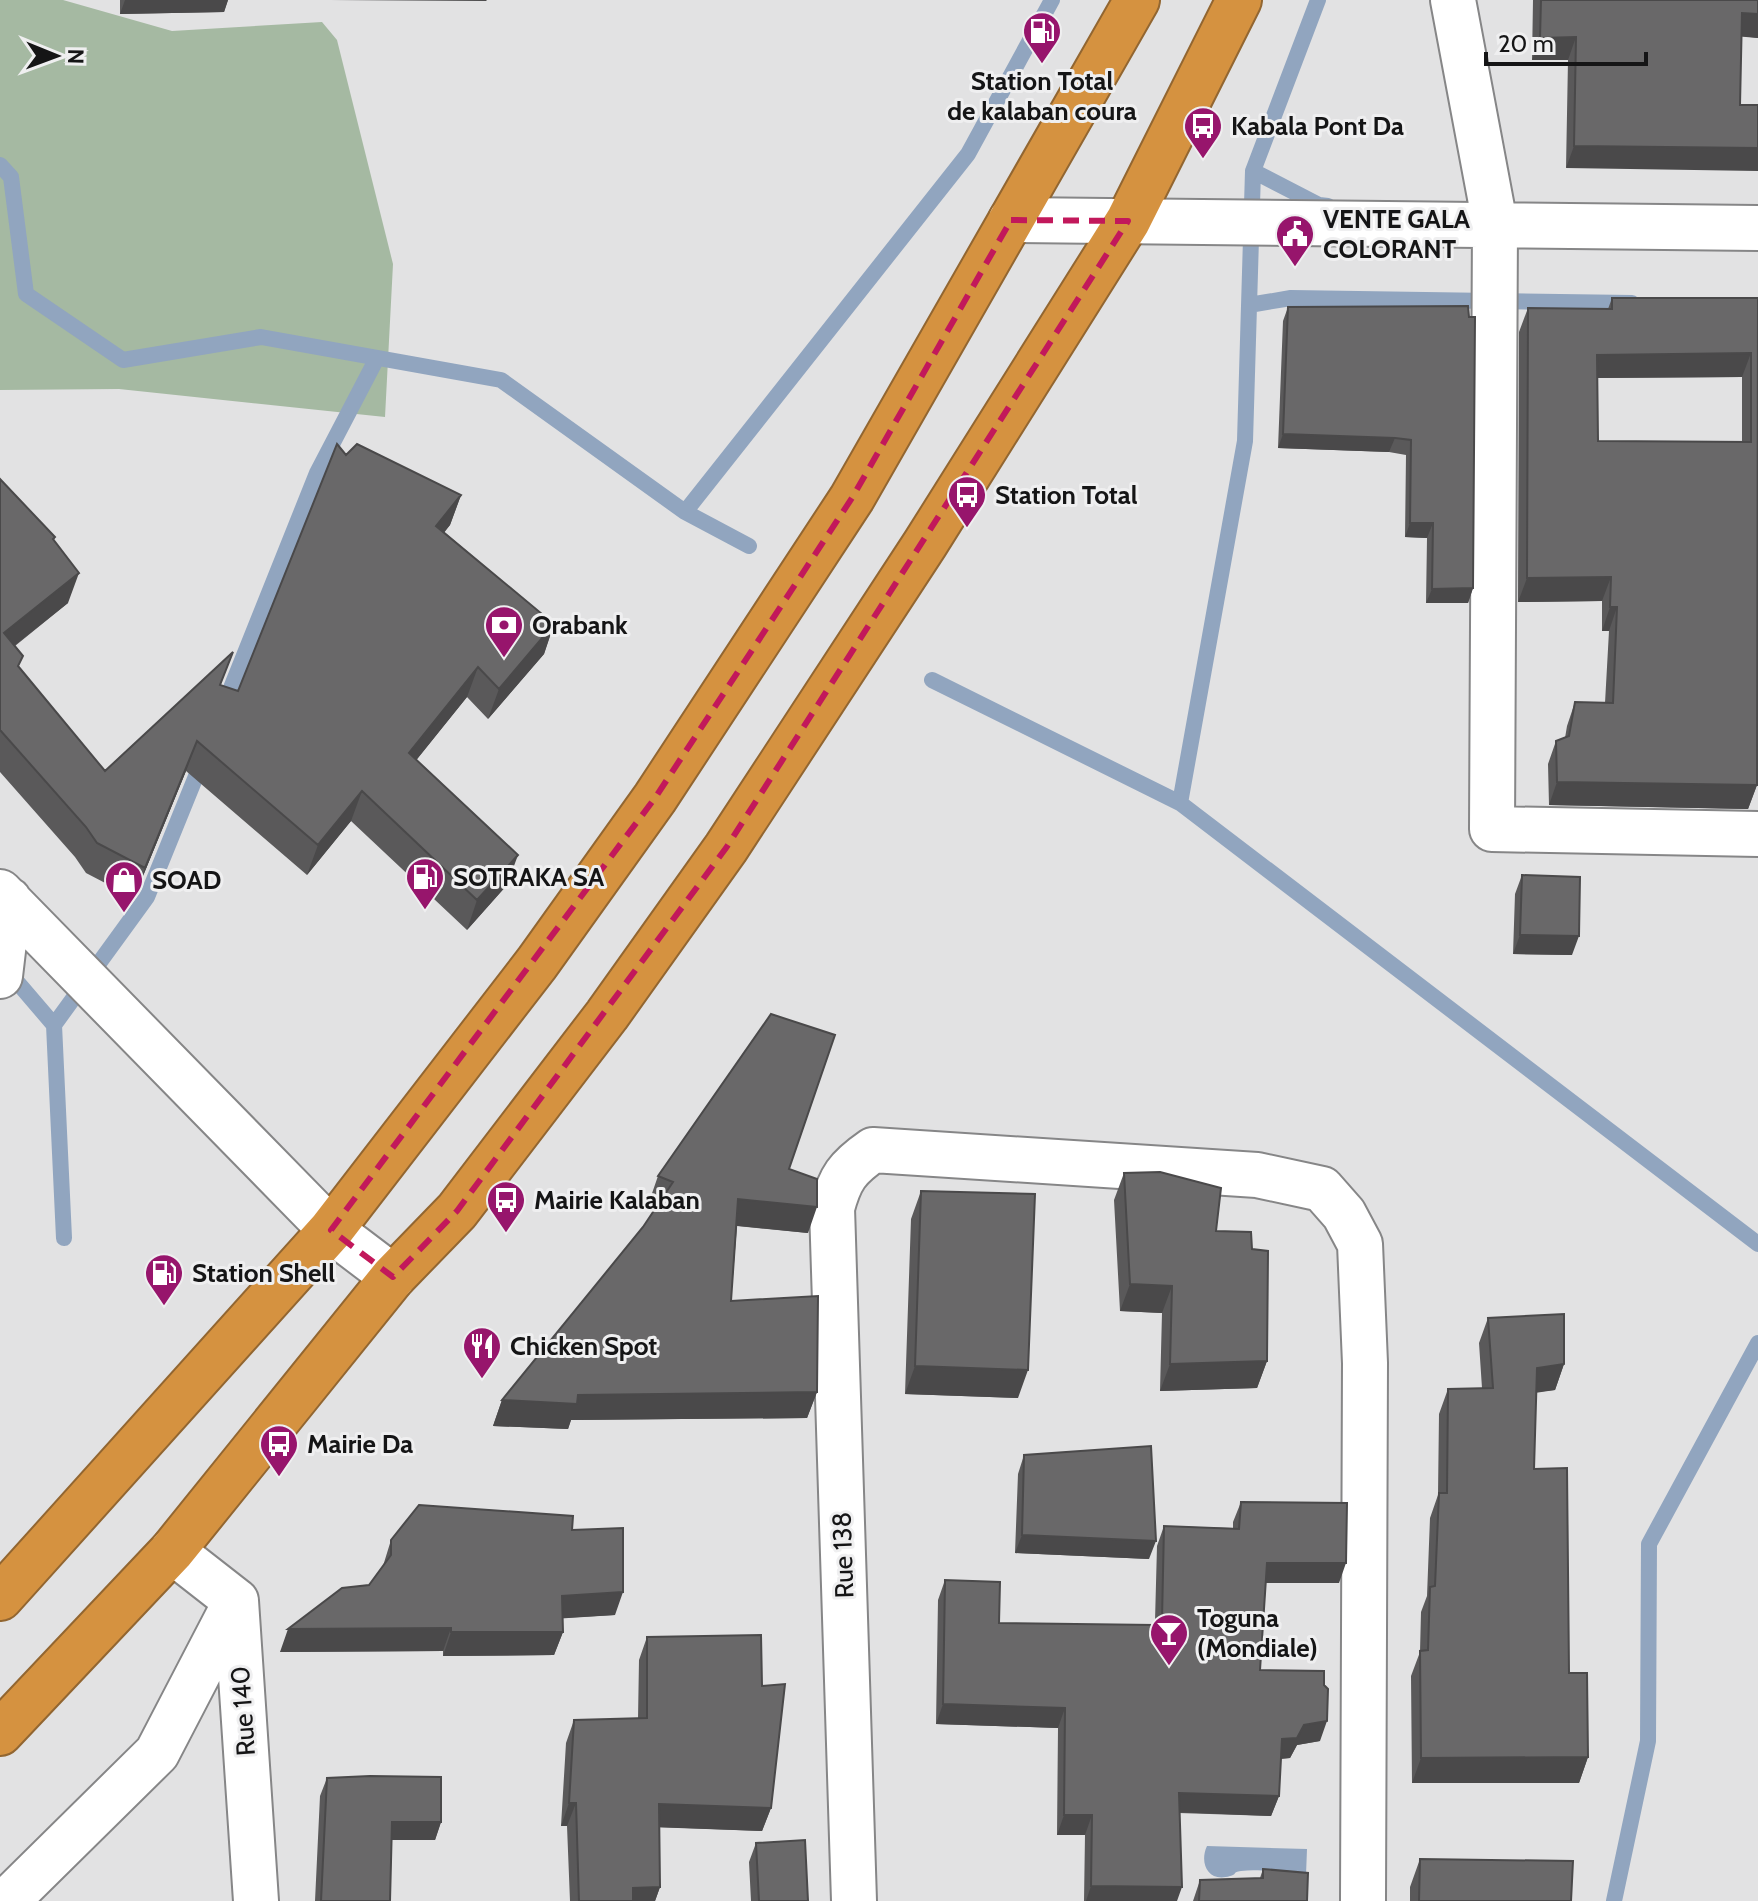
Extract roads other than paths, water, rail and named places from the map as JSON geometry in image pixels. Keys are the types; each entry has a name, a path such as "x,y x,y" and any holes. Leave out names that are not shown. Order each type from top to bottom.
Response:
{"highway":[{"path":"0,1598 331,1230 537,963 655,798 852,498 1137,0"},
{"path":"0,1733 172,1551 393,1277 457,1211 607,1015 726,848 925,544 1128,221 1239,0"}],"street":[{"path":"1453,0 1495,224 1492,829 1758,834"},
{"path":"1011,220 1758,228"},
{"path":"4,896 331,1230 393,1277"},
{"path":"0,976 4,896"},
{"name":"Rue 138","path":"854,1901 832,1208 839,1184 852,1164 873,1150 1257,1175 1322,1189 1344,1214 1360,1244 1365,1363 1363,1901"},
{"path":"7,1901 157,1753 236,1601 172,1551"},
{"name":"Rue 140","path":"236,1601 256,1901"}],"water":[{"path":"1207,1846 1307,1849 1306,1875 1249,1870 1216,1877 1205,1865"}],"waterway":[{"path":"685,512 968,154 1052,0"},
{"path":"1180,803 1245,441 1253,171 1318,0"},
{"path":"0,165 11,177 26,294 123,360 261,337 501,380 685,512 749,546"},
{"path":"1253,171 1319,205 1328,206"},
{"path":"1249,305 1291,298 1632,303"},
{"path":"223,708 317,473 377,358"},
{"path":"932,680 1180,803 1758,1244"},
{"path":"54,1025 147,897 203,759"},
{"path":"6,969 54,1025 64,1238"},
{"path":"1614,1901 1648,1741 1649,1544 1758,1343"}],"place":[{"name":"Station Total de kalaban coura","path":"1042,65"},
{"name":"Kabala Pont Da","path":"1203,160"},
{"name":"VENTE GALA COLORANT","path":"1295,268"},
{"name":"Station Total","path":"967,529"},
{"name":"Orabank","path":"504,659"},
{"name":"SOTRAKA SA","path":"425,911"},
{"name":"SOAD","path":"124,914"},
{"name":"Mairie Kalaban","path":"506,1234"},
{"name":"Station Shell","path":"164,1307"},
{"name":"Chicken Spot","path":"482,1380"},
{"name":"Mairie Da","path":"279,1478"},
{"name":"Toguna (Mondiale)","path":"1169,1667"}]}
